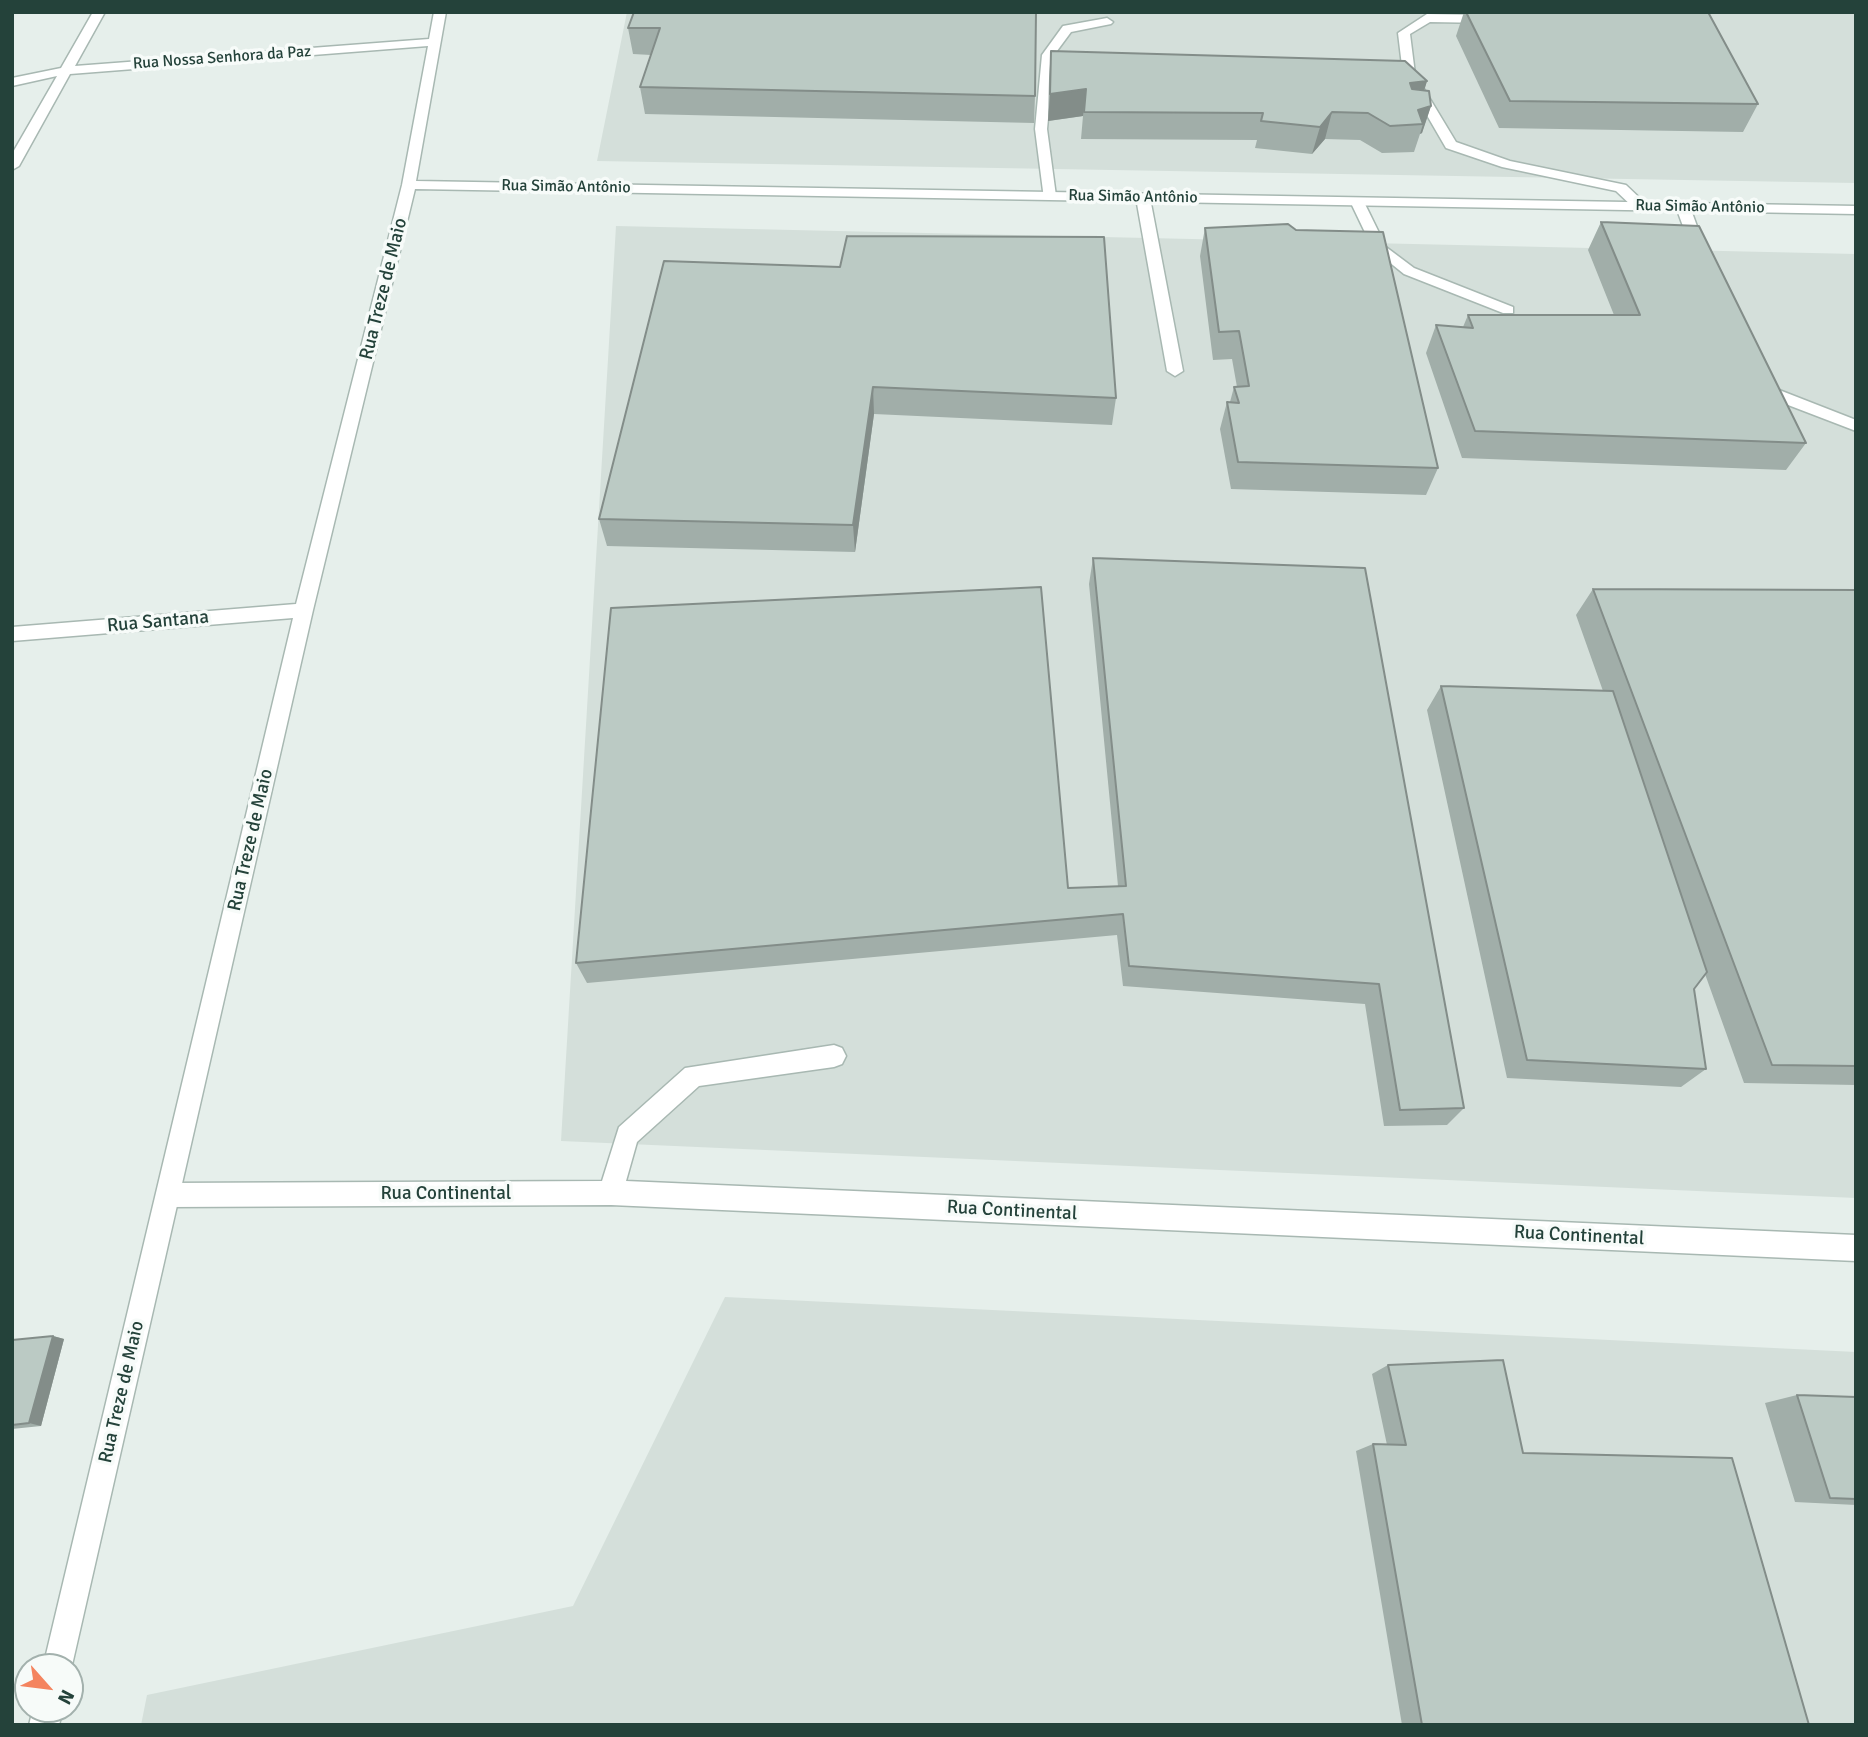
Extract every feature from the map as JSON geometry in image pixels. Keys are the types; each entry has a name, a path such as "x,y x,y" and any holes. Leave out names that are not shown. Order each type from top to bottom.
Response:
{"street":[{"path":"12,166 69,70 99,12"},
{"name":"Rua Treze de Maio","path":"61,1653 304,610 410,185 440,12"},
{"path":"1496,19 1427,18 1404,33 1409,74 1451,145 1507,164 1621,188 1640,206"},
{"path":"1049,196 1041,130 1048,55 1067,29 1107,22"},
{"name":"Rua Nossa Senhora da Paz","path":"12,82 69,70 433,42"},
{"name":"Rua Simão Antônio","path":"410,185 1856,210"},
{"path":"1143,198 1175,371"},
{"path":"1357,201 1380,249 1409,271 1508,310"},
{"path":"1683,207 1706,268"},
{"path":"1756,369 1768,391 1856,426"},
{"name":"Rua Santana","path":"12,634 304,610"},
{"path":"611,1193 627,1135 694,1076 834,1056"},
{"name":"Rua Continental","path":"169,1195 611,1193 1856,1248"}],"shaded area":[{"path":"627,12 1856,12 1856,183 597,161"},
{"path":"616,226 1856,254 1856,1198 561,1141"},
{"path":"725,1297 1856,1352 1856,1725 141,1725 147,1695 573,1606"}],"building":[{"path":"634,12 1036,12 1035,96 640,87 660,28 628,28"},
{"path":"1466,12 1708,12 1758,104 1510,101"},
{"path":"1051,51 1405,61 1427,81 1410,83 1412,89 1429,91 1431,106 1418,110 1423,124 1390,126 1368,113 1332,112 1320,127 1261,121 1263,113 1084,112 1086,89 1050,94"},
{"path":"1601,222 1699,226 1806,443 1475,431 1436,325 1473,328 1468,315 1640,315"},
{"path":"1288,224 1296,230 1383,232 1438,468 1238,462 1227,402 1239,403 1234,387 1249,386 1239,331 1219,332 1205,228"},
{"path":"847,236 1104,237 1116,398 873,387 853,525 599,519 664,261 840,267"},
{"path":"1093,558 1365,568 1464,1108 1400,1110 1379,984 1129,966 1123,914 576,963 611,608 1041,587 1068,888 1126,886"},
{"path":"1593,589 1856,590 1856,1066 1772,1065"},
{"path":"1441,686 1613,691 1707,972 1694,989 1706,1069 1527,1060"},
{"path":"53,1336 29,1423 12,1425 12,1340"},
{"path":"1503,1360 1523,1453 1732,1458 1809,1725 1422,1725 1373,1444 1406,1445 1388,1365"},
{"path":"1797,1395 1856,1397 1856,1499 1830,1498"}]}
